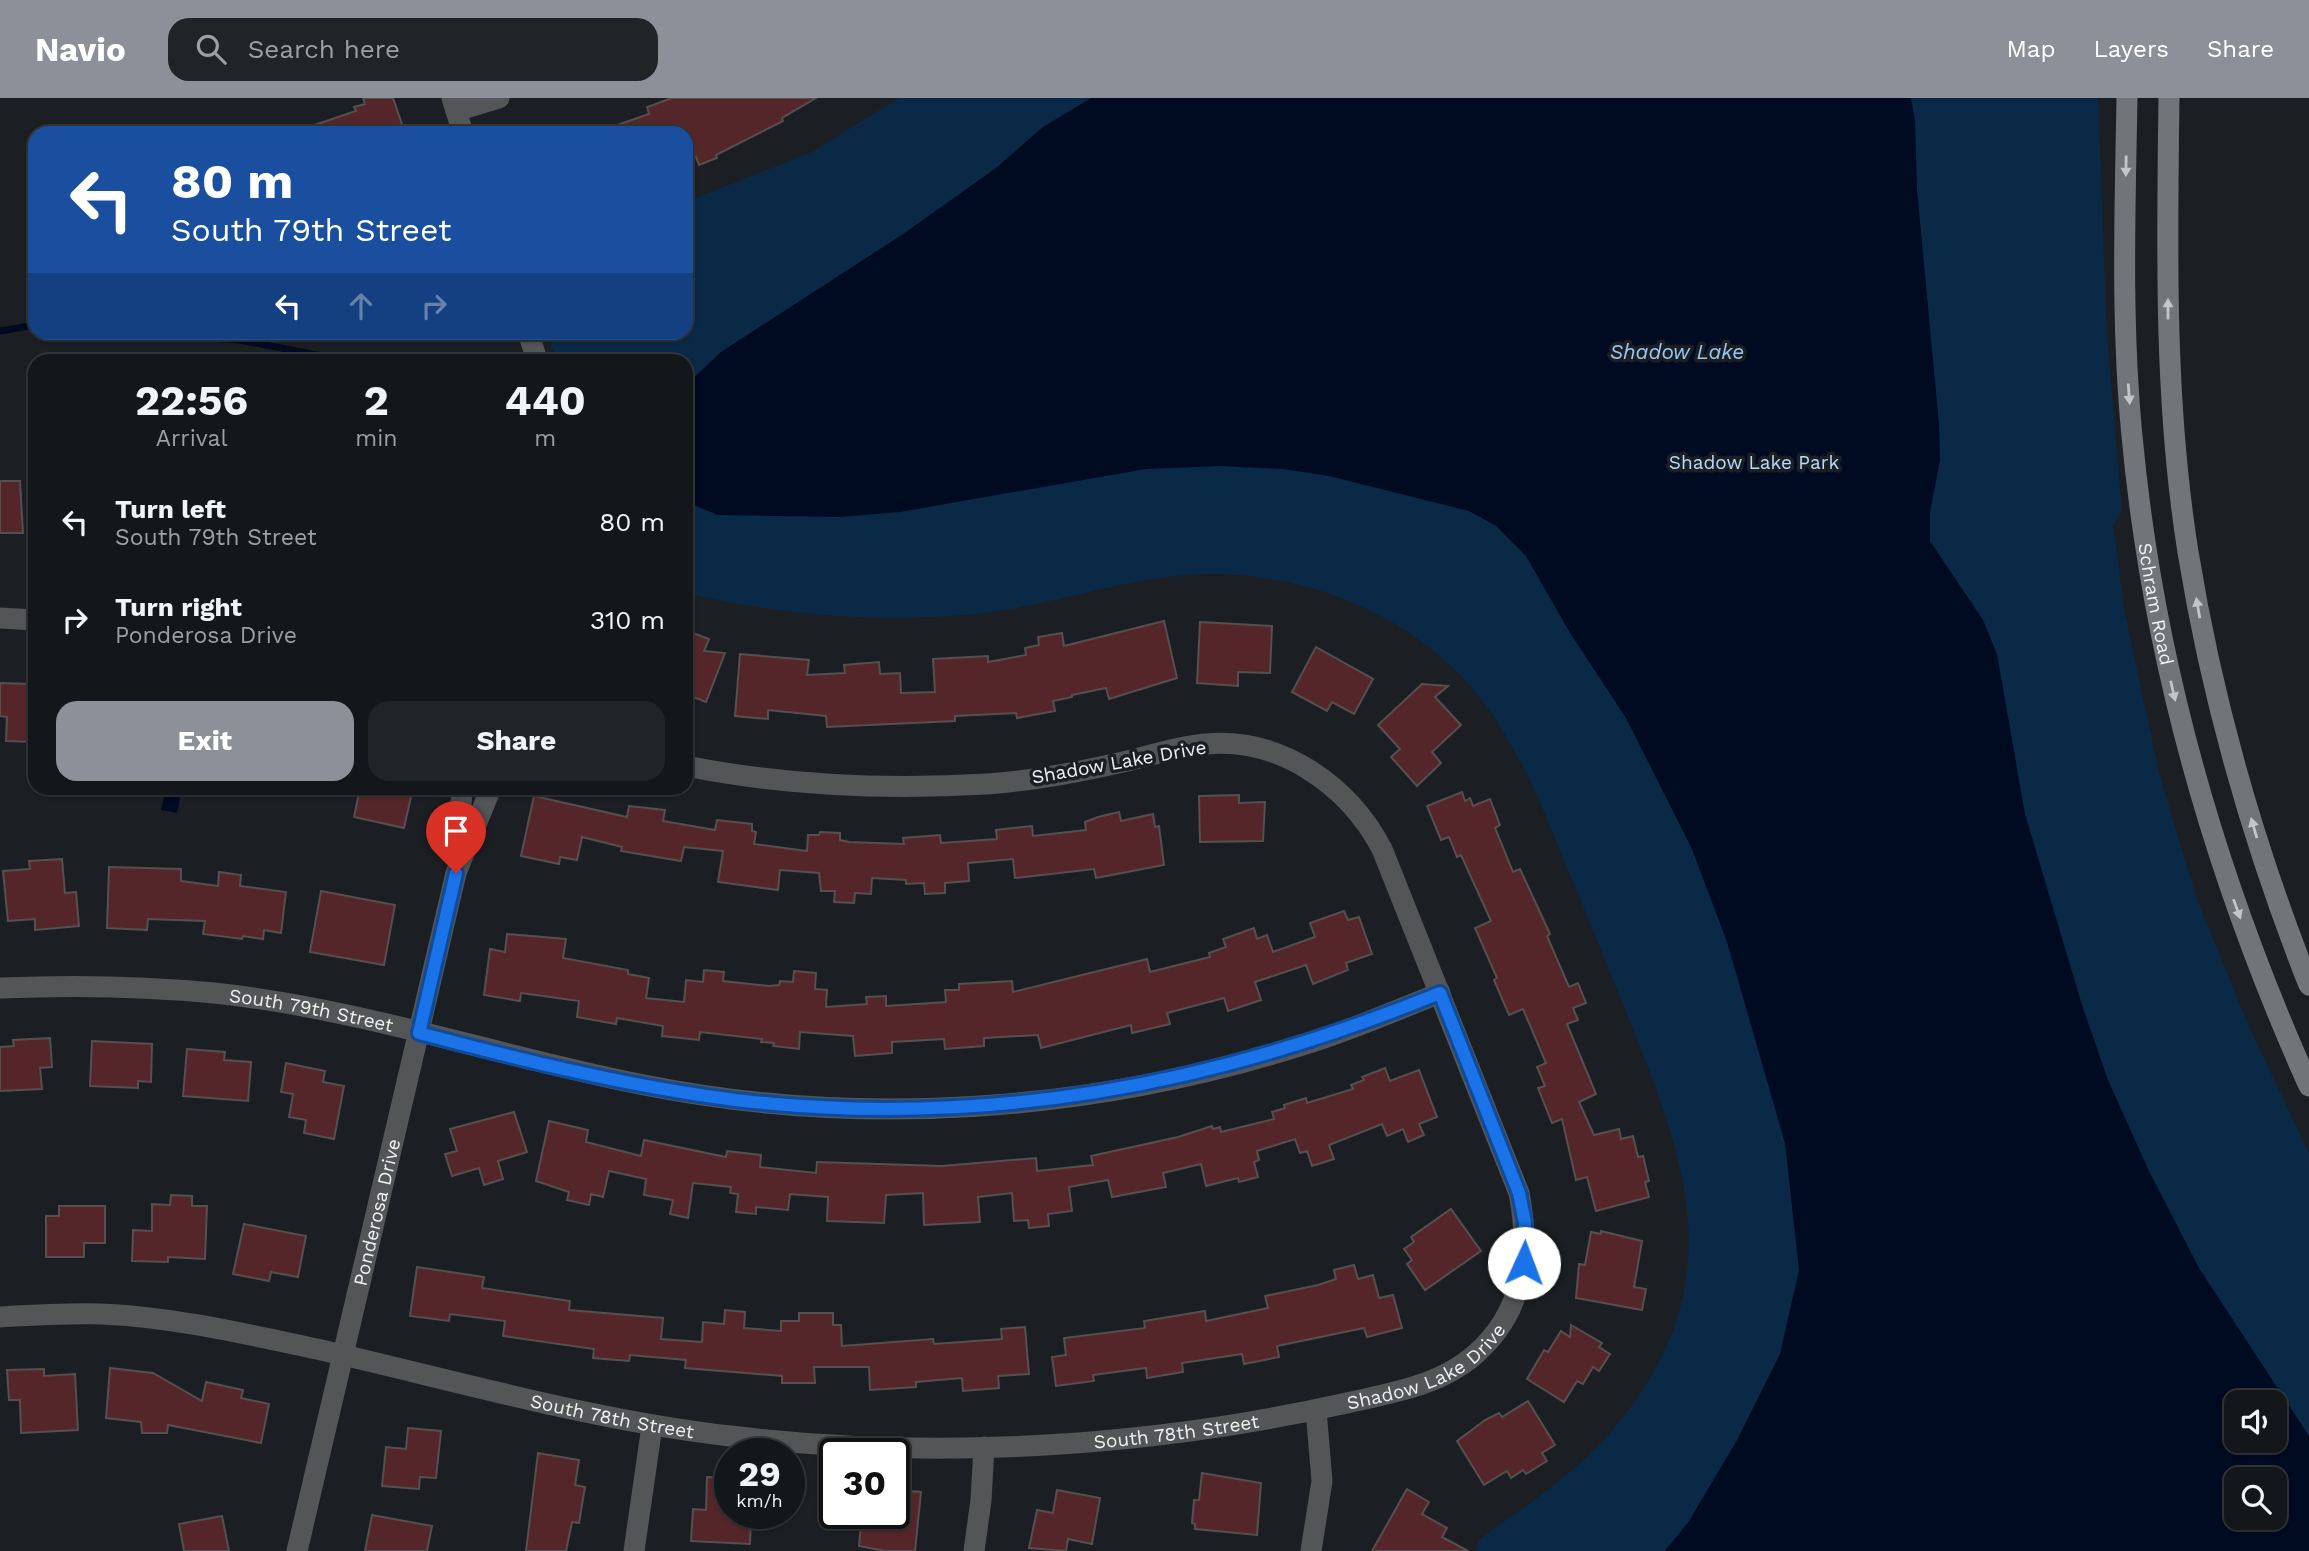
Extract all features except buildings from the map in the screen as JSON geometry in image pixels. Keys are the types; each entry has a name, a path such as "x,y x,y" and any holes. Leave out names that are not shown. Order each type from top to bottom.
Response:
{"main road":[{"name":"Schram Road","path":"2127,98 2127,375 2147,562 2178,711 2221,867 2277,1014 2309,1086"},
{"name":"Schram Road","path":"2169,98 2168,340 2188,552 2217,696 2236,766 2270,878 2309,985"}],"street":[{"path":"461,126 454,105 499,98"},
{"path":"0,618 28,620"},
{"name":"Shadow Lake Drive","path":"693,767 771,780 880,788 990,783 1041,777 1209,744 1275,754 1320,776 1354,806 1370,825 1519,1193 1527,1247 1522,1279 1513,1305 1482,1349 1461,1366 1419,1385 1316,1410"},
{"name":"Ponderosa Drive","path":"297,1551 456,873 462,795"},
{"name":"Ponderosa Drive","path":"456,873 488,795"},
{"name":"South 79th Street","path":"0,988 75,986 214,993 419,1033 627,1082 696,1094 808,1106 954,1108 1099,1093 1225,1067 1312,1042 1440,993"},
{"name":"South 78th Street","path":"0,1317 61,1314 147,1318 240,1332 652,1426 832,1445 984,1447 1155,1436 1316,1410"},
{"path":"1311,1551 1322,1481 1316,1410"},
{"path":"634,1551 652,1426"},
{"path":"974,1551 984,1447"}],"green space":[{"name":"Shadow Lake","path":"899,98 2098,98 2107,337 2122,510 2113,526 2125,614 2159,772 2198,902 2250,1029 2309,1153 2309,1551 1477,1551 1479,1540 1581,1463 1610,1433 1650,1379 1675,1326 1687,1274 1688,1222 1680,1170 1666,1117 1623,1004 1536,793 1500,726 1473,689 1444,660 1411,634 1375,613 1337,597 1297,584 1256,577 1214,574 1173,576 991,612 914,618 800,613 693,594 693,354 554,354 550,340 693,340 693,199 812,152"}],"water":[{"name":"Shadow Lake","path":"1091,98 1911,98 1939,424 1940,460 1930,512 1930,541 1983,620 1997,654 2025,814 2082,1005 2108,1080 2148,1169 2199,1268 2279,1390 2224,1390 2224,1453 2287,1453 2287,1402 2309,1436 2309,1551 1665,1551 1689,1521 1736,1442 1780,1354 1799,1270 1785,1143 1727,942 1692,849 1626,718 1570,633 1526,556 1496,526 1469,511 1329,476 1283,469 1219,466 1146,469 900,512 840,517 718,515 693,505 693,378 721,352 903,234 996,168 1043,127"},
{"path":"164,795 181,795 177,813 161,810"}],"waterway":[{"path":"0,331 28,326"},
{"path":"240,340 312,354"}],"route":[{"path":"456,873 419,1033 640,1084 744,1101 848,1108 954,1108 1111,1091 1225,1067 1312,1042 1440,993 1519,1193 1527,1247 1524,1263"}],"park label":[{"name":"Shadow Lake Park","path":"1754,462"}]}
